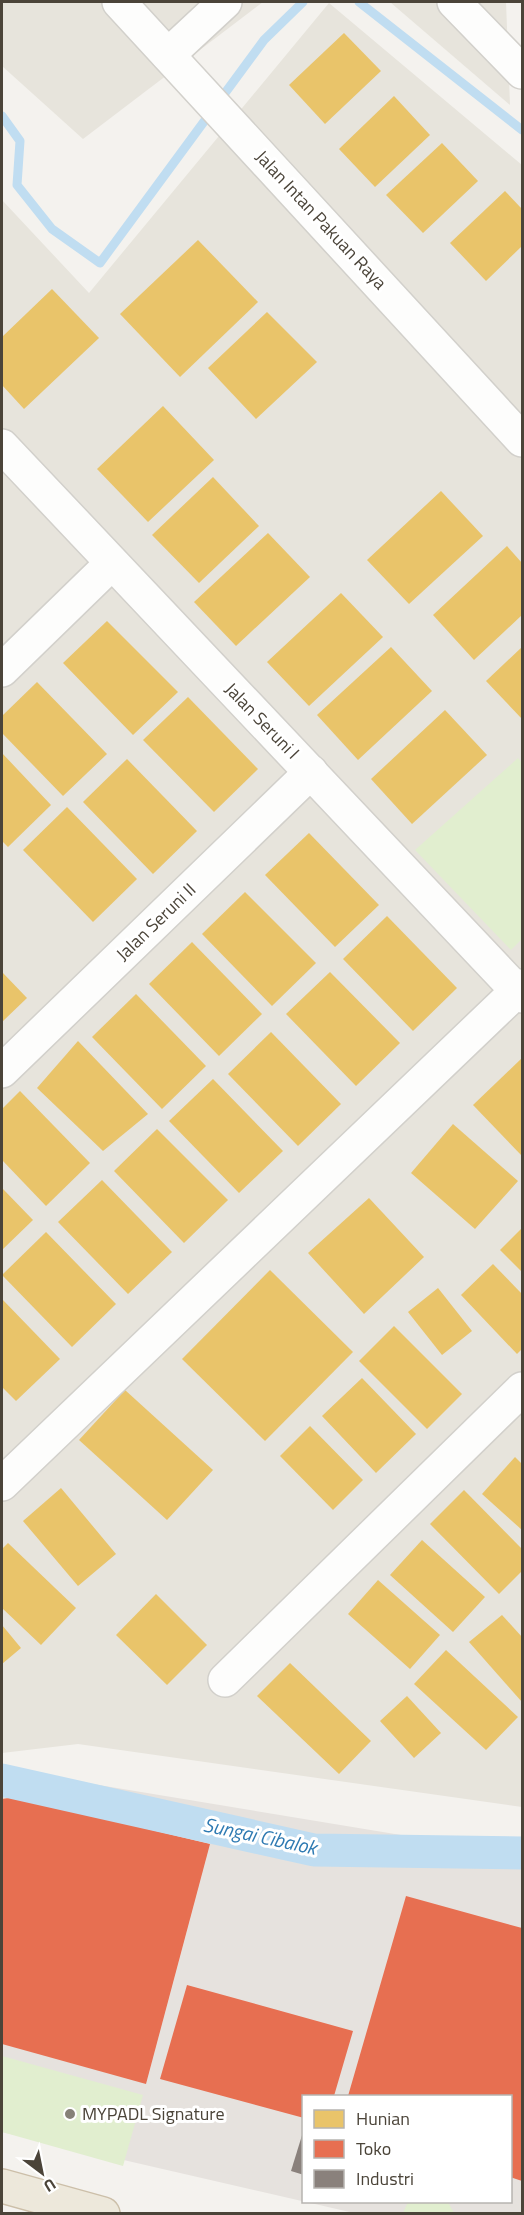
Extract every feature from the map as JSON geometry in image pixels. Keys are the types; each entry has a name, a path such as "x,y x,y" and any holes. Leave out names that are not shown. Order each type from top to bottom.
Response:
{"highway":[{"path":"18,2198 103,2214"}],"street":[{"name":"Jalan Intan Pakuan Raya","path":"119,2 522,440"},
{"path":"168,55 225,2"},
{"path":"454,2 516,53"},
{"name":"Jalan Seruni I","path":"2,446 521,991"},
{"path":"2,670 112,563"},
{"name":"Jalan Seruni II","path":"2,1071 311,772"},
{"path":"2,1484 521,991"},
{"path":"225,1680 522,1389"}],"shaded area":[{"path":"2,2 263,2 83,139 2,66"},
{"path":"390,2 506,2 510,105"},
{"path":"329,3 522,165 522,1807 78,1744 2,1753 2,200 89,293"},
{"path":"2,1769 522,1855 522,2213 354,2213 310,2203 512,2203 512,2095 302,2095 302,2201 2,2132"}],"green space":[{"path":"518,758 522,763 522,939 511,950 415,850"},
{"name":"MYPADL Signature","path":"2,2056 143,2095 123,2166 2,2132"},
{"path":"408,2203 449,2203 454,2213 403,2213"}],"building: Hunian":[{"path":"344,33 381,71 325,124 289,85"},
{"path":"394,96 430,135 375,187 339,149"},
{"path":"442,143 478,181 423,233 386,195"},
{"path":"505,191 522,209 522,246 486,281 450,243"},
{"path":"198,240 258,302 180,377 120,314"},
{"path":"52,289 99,338 24,409 2,385 2,337"},
{"path":"267,312 317,362 256,419 208,368"},
{"path":"163,406 214,460 148,522 97,469"},
{"path":"213,477 259,526 199,583 152,535"},
{"path":"441,491 483,536 409,604 367,560"},
{"path":"268,533 310,577 236,646 194,602"},
{"path":"507,546 522,563 522,615 474,660 433,615"},
{"path":"341,593 383,637 309,706 267,662"},
{"path":"107,621 178,692 133,735 63,663"},
{"path":"391,647 432,691 358,760 317,715"},
{"path":"522,647 522,719 486,681"},
{"path":"37,682 107,754 63,796 2,733 2,716"},
{"path":"188,697 258,769 214,812 143,740"},
{"path":"445,710 487,755 412,824 371,779"},
{"path":"2,753 51,805 8,847 2,841"},
{"path":"127,759 197,831 153,874 83,802"},
{"path":"67,807 137,879 93,922 23,850"},
{"path":"309,833 379,905 335,947 265,875"},
{"path":"245,892 316,963 272,1006 202,934"},
{"path":"387,916 457,988 413,1031 343,959"},
{"path":"192,942 262,1014 219,1056 149,984"},
{"path":"2,972 27,998 2,1022"},
{"path":"330,972 400,1043 356,1086 286,1014"},
{"path":"136,994 206,1066 162,1109 92,1037"},
{"path":"271,1032 341,1104 298,1146 228,1074"},
{"path":"78,1041 148,1114 103,1151 37,1088"},
{"path":"522,1058 522,1156 473,1105"},
{"path":"213,1079 283,1151 239,1193 169,1121"},
{"path":"20,1091 90,1163 46,1206 2,1160 2,1109"},
{"path":"453,1124 518,1181 475,1229 411,1173"},
{"path":"157,1129 228,1200 184,1243 114,1171"},
{"path":"102,1180 172,1252 128,1294 58,1222"},
{"path":"2,1188 33,1220 2,1250"},
{"path":"369,1198 424,1257 364,1314 308,1253"},
{"path":"522,1228 522,1272 500,1250"},
{"path":"46,1232 116,1304 72,1347 2,1275"},
{"path":"493,1264 522,1294 522,1349 517,1354 461,1295"},
{"path":"270,1270 353,1352 265,1441 182,1359"},
{"path":"438,1288 472,1331 442,1355 408,1312"},
{"path":"2,1299 60,1359 16,1401 2,1387"},
{"path":"394,1326 462,1394 427,1429 359,1361"},
{"path":"362,1378 416,1434 376,1473 322,1416"},
{"path":"125,1390 213,1470 167,1520 79,1440"},
{"path":"310,1426 363,1480 333,1510 280,1456"},
{"path":"515,1457 522,1464 522,1530 482,1494"},
{"path":"61,1488 116,1554 78,1586 23,1521"},
{"path":"464,1490 522,1549 522,1571 499,1594 430,1524"},
{"path":"422,1540 485,1597 453,1632 390,1575"},
{"path":"8,1543 76,1608 41,1645 2,1608 2,1549"},
{"path":"378,1580 440,1635 410,1669 348,1614"},
{"path":"156,1594 207,1645 167,1685 116,1635"},
{"path":"502,1615 522,1637 522,1702 469,1642"},
{"path":"2,1625 21,1648 2,1664"},
{"path":"446,1650 518,1717 486,1750 414,1684"},
{"path":"290,1663 371,1741 339,1774 257,1696"},
{"path":"407,1696 441,1733 414,1758 380,1721"}],"building: Toko":[{"path":"15,1797 210,1844 146,2084 2,2044 2,1799"},
{"path":"406,1896 522,1928 522,2181 512,2178 512,2095 348,2095"},
{"path":"187,1985 353,2031 334,2095 302,2095 302,2117 160,2079"}],"building: Industri":[{"path":"302,2135 302,2174 291,2171"}],"waterway":[{"path":"2,116 20,141 17,185 52,229 100,263 264,40 303,2"},
{"path":"359,2 522,130"},
{"name":"Sungai Cibalok","path":"2,1780 314,1850 522,1853"}],"place":[{"name":"MYPADL Signature","path":"70,2114"}]}
